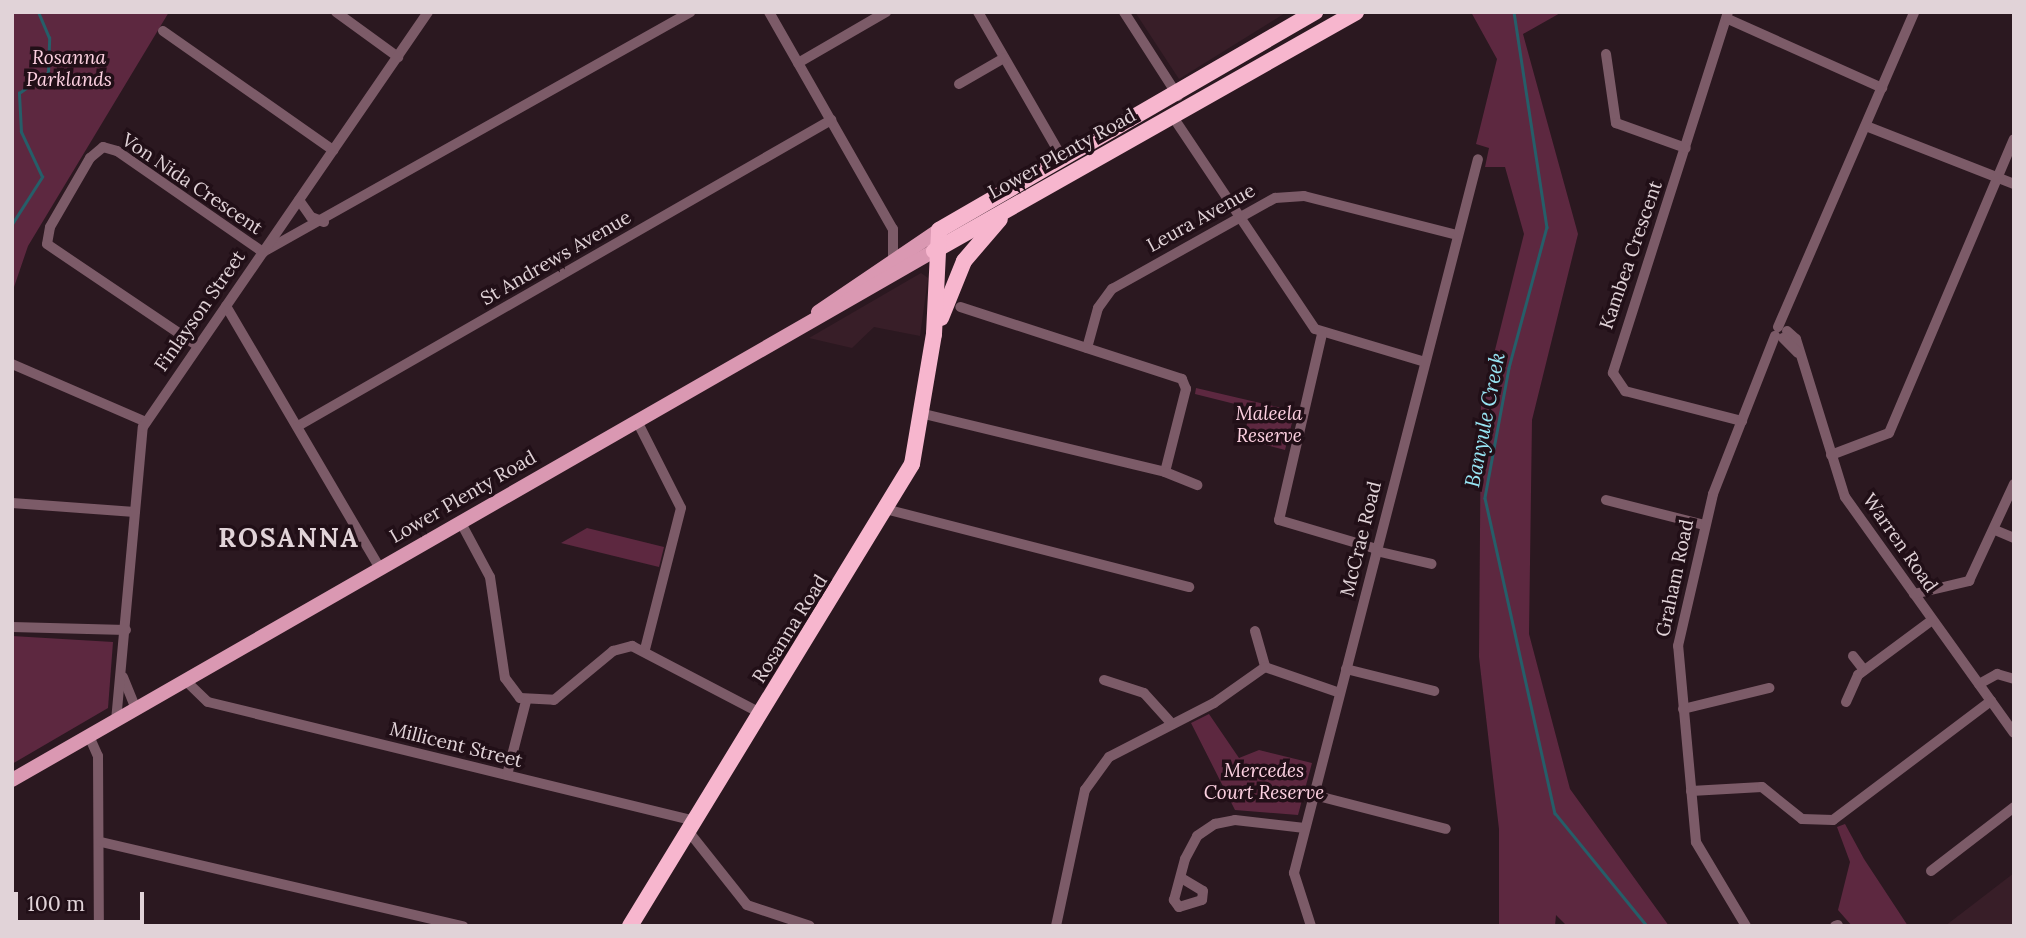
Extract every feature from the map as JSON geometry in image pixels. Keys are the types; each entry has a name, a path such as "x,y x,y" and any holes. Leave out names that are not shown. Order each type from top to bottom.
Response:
{"highway":[{"name":"Lower Plenty Road","path":"934,251 943,233 964,214 1178,96 1315,12"},
{"name":"Lower Plenty Road","path":"943,233 982,222 1356,12"},
{"name":"Rosanna Road","path":"934,334 959,269 1020,200"},
{"path":"964,214 982,222"},
{"path":"943,233 959,269"},
{"name":"Rosanna Road","path":"630,926 889,510 912,464 924,414 934,334 934,251"}],"main road":[{"name":"Lower Plenty Road","path":"789,335 914,246 943,233"},
{"name":"Lower Plenty Road","path":"12,780 934,251"}],"street":[{"path":"336,12 398,57"},
{"name":"Finlayson Street","path":"116,721 123,674 135,512 146,422 428,12"},
{"path":"262,252 324,222 690,12"},
{"path":"769,12 893,229 914,246"},
{"path":"798,63 886,12"},
{"path":"978,12 1063,159"},
{"path":"1124,12 1149,57 1178,96"},
{"name":"Graham Road","path":"1746,926 1700,856 1682,709 1678,636 1704,524 1742,421 1914,12"},
{"path":"1728,16 1884,84"},
{"name":"Kambea Crescent","path":"1728,16 1613,373 1625,391 1742,421"},
{"path":"163,32 333,150"},
{"path":"1606,54 1616,123 1686,148"},
{"path":"1149,57 1161,89 1151,111"},
{"path":"959,84 1004,58"},
{"path":"1173,117 1238,217 1322,334 1425,362"},
{"name":"St Andrews Avenue","path":"298,426 831,120"},
{"path":"1867,123 2014,184"},
{"path":"1831,455 1889,433 2014,139"},
{"name":"Von Nida Crescent","path":"198,346 47,244 50,227 90,158 103,147 117,151 262,252"},
{"name":"McCrae Road","path":"1311,926 1293,882 1478,159"},
{"name":"Leura Avenue","path":"1087,348 1100,303 1112,289 1269,200 1297,195 1457,235"},
{"path":"299,200 310,217 324,222"},
{"path":"893,229 893,260"},
{"path":"226,306 380,569"},
{"path":"960,307 1184,383 1165,472"},
{"name":"Warren Road","path":"1781,333 1798,353 1849,503 2014,733"},
{"path":"1322,334 1278,517 1290,527 1432,565"},
{"path":"12,364 146,422"},
{"path":"924,414 1165,472 1197,485"},
{"path":"637,421 681,508 645,649"},
{"path":"1914,594 1969,581 1995,530 2014,484"},
{"path":"1606,500 1704,524"},
{"path":"12,503 135,512"},
{"path":"889,510 1189,587"},
{"path":"461,523 490,577 505,678 526,701"},
{"path":"1995,530 2014,538"},
{"path":"1846,702 1864,670 1933,620"},
{"path":"12,627 126,630"},
{"path":"1255,631 1265,667"},
{"path":"526,701 560,697 620,648 645,649 762,714"},
{"path":"1853,656 1864,670"},
{"path":"1265,667 1340,693"},
{"path":"1056,926 1059,893 1089,781 1117,750 1172,724 1265,667"},
{"path":"1346,669 1434,691"},
{"name":"Finlayson Street","path":"123,674 136,709"},
{"path":"1979,684 1997,674 2014,679"},
{"name":"Millicent Street","path":"190,678 208,702 507,775 692,827"},
{"path":"1104,680 1144,693 1172,724"},
{"path":"1682,709 1769,688"},
{"path":"507,775 526,701"},
{"path":"1691,791 1762,787 1802,819 1833,820 1991,701"},
{"path":"89,736 98,756 101,842 99,926"},
{"path":"1314,795 1446,829"},
{"path":"1931,871 2014,807"},
{"path":"1183,880 1185,859 1197,836 1215,824 1235,820 1305,828"},
{"path":"692,827 752,909 810,926"},
{"path":"101,842 463,926"}],"shaded area":[{"path":"1135,12 1287,12 1179,79"},
{"path":"921,273 928,278 920,336 874,327 852,348 809,338"},
{"path":"2014,873 2014,926 1945,926"}],"green space":[{"name":"Rosanna Parklands","path":"12,12 169,12 28,246 12,293"},
{"path":"1471,12 1562,12 1523,34 1578,234 1532,420 1529,634 1570,789 1669,926 1567,926 1556,915 1555,926 1499,926 1499,829 1479,657 1481,406 1524,234 1505,167 1485,167 1489,148 1476,144 1497,59"},
{"name":"Maleela Reserve","path":"1196,388 1295,411 1285,450 1243,439 1251,408 1195,394"},
{"path":"587,528 664,547 659,567 561,543"},
{"path":"12,636 113,642 108,708 12,764"},
{"name":"Mercedes Court Reserve","path":"1209,714 1239,758 1259,750 1312,763 1298,815 1235,810 1191,723"},
{"path":"1845,824 1864,859 1908,926 1852,926 1838,910 1850,862 1837,827"}],"waterway":[{"path":"12,224 42,177 21,132 19,93 48,73 49,38 38,12"},
{"name":"Banyule Creek","path":"1514,12 1547,227 1509,368 1485,498 1555,813 1647,926"}],"district":[{"name":"ROSANNA","path":"289,538"}]}
